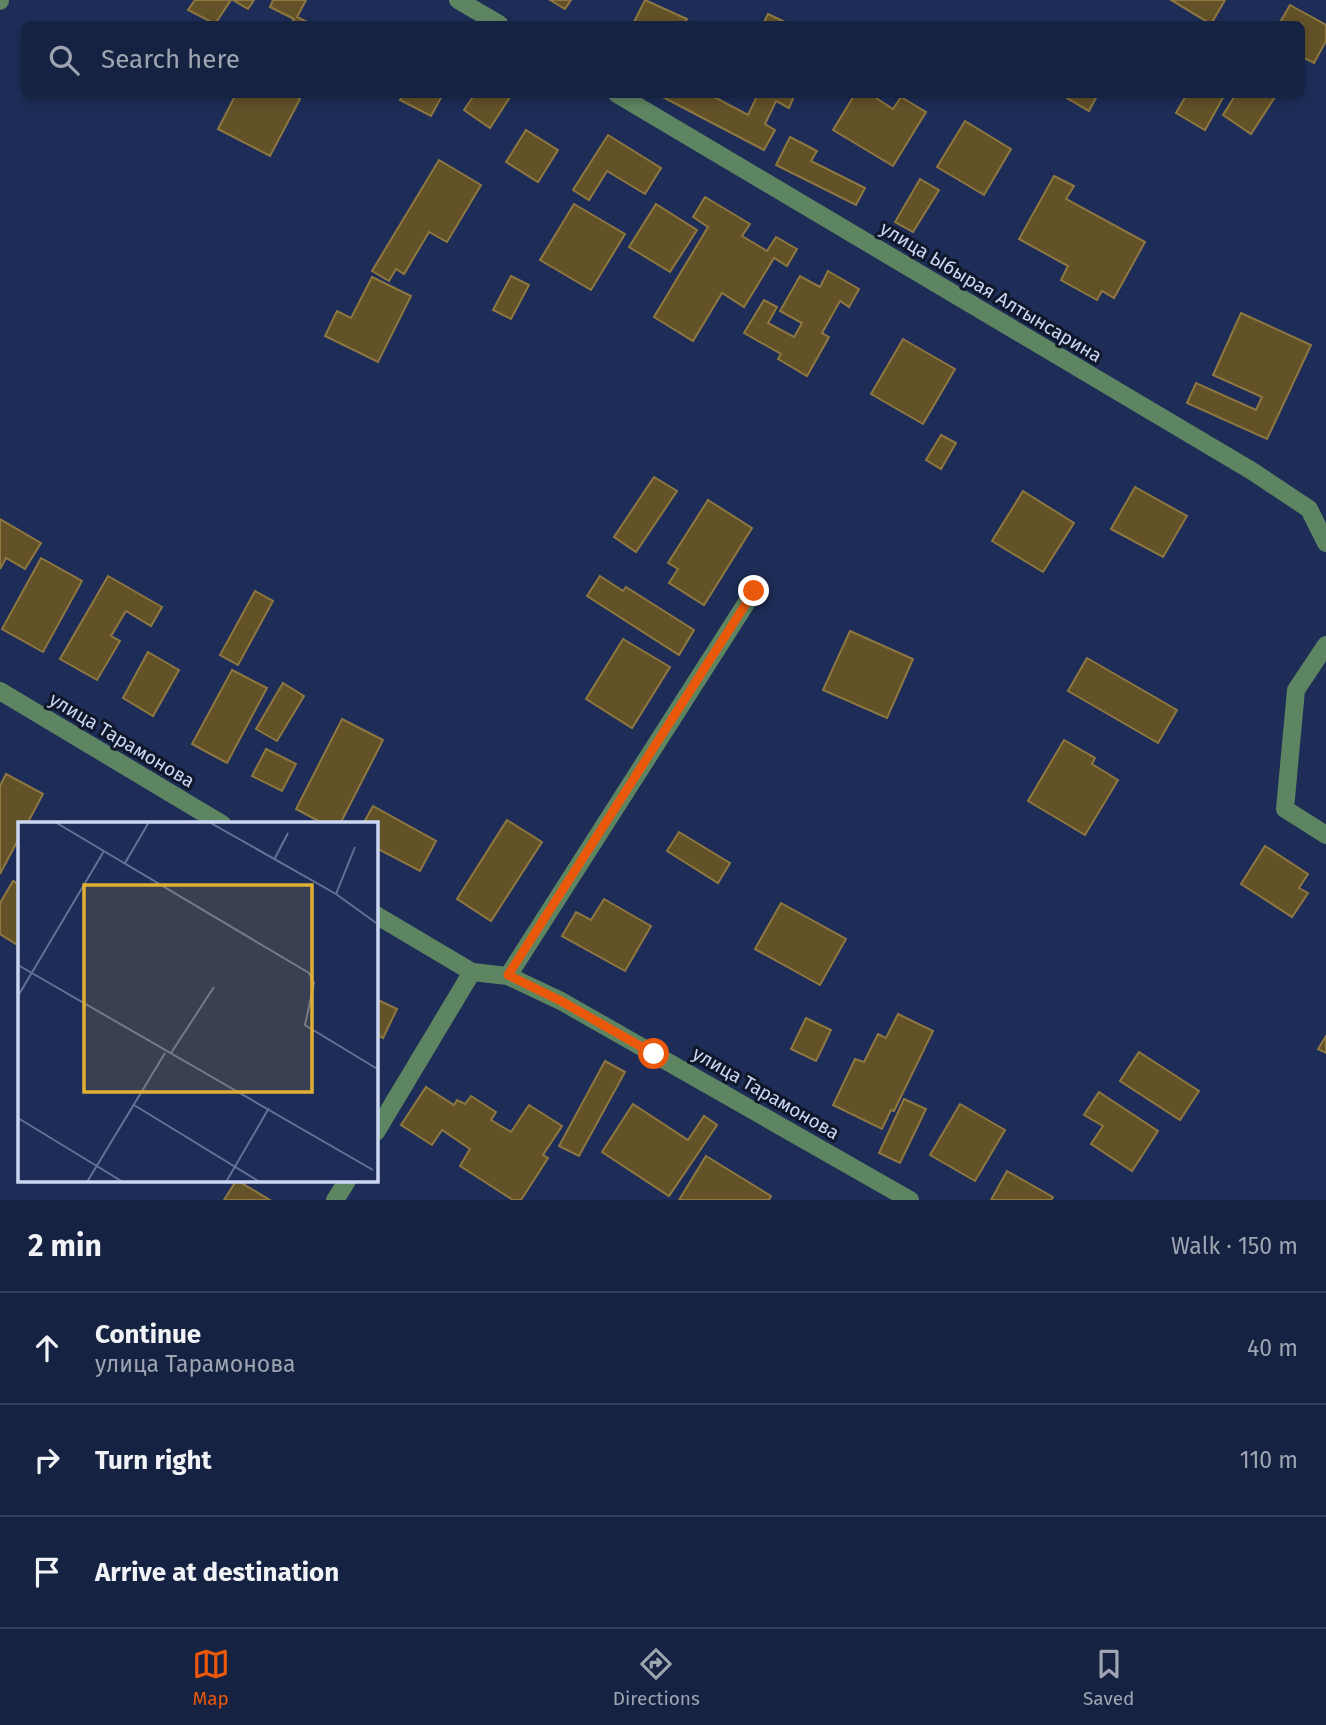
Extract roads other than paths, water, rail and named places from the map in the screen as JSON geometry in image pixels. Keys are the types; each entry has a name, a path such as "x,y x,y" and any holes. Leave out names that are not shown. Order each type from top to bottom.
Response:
{"street":[{"path":"458,0 494,21"},
{"name":"улица Ыбырая Алтынсарина","path":"624,98 1252,471 1309,509 1326,542"},
{"path":"508,975 754,591"},
{"path":"1326,645 1296,690 1285,810 1326,835"},
{"name":"улица Тарамонова","path":"0,691 219,822"},
{"name":"улица Тарамонова","path":"378,916 472,972 508,975 561,1001 910,1200"},
{"path":"378,1129 472,972"},
{"path":"335,1200 346,1182"}]}
